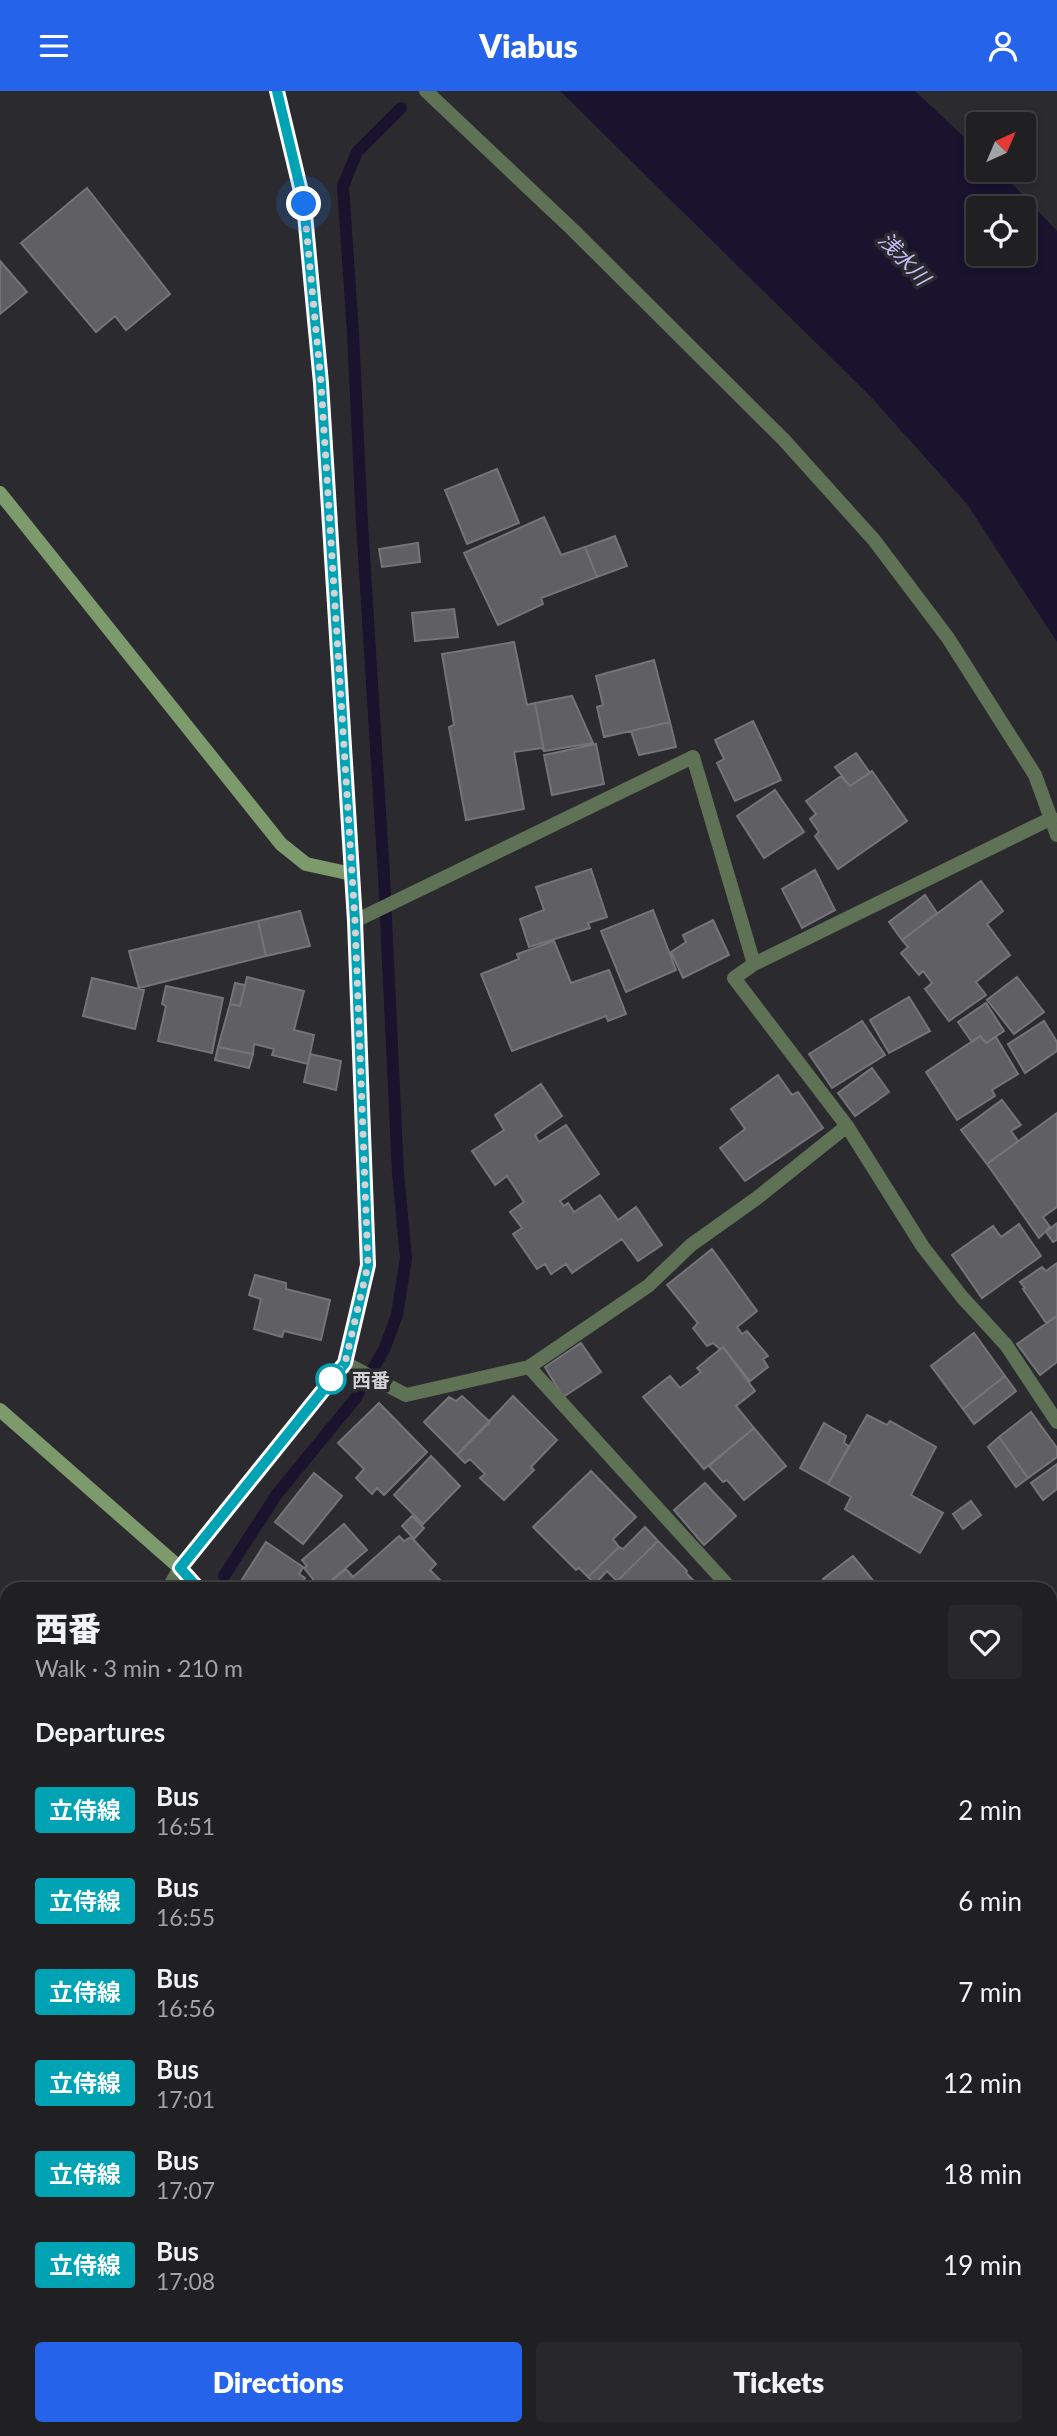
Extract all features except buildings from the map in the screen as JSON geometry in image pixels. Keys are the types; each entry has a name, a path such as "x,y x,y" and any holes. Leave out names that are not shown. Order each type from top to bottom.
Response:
{"street":[{"path":"172,1582 180,1568 345,1363 368,1265 362,918 352,874 319,355 304,204 277,91"},
{"path":"426,91 572,229 784,440 874,540 948,638 1035,775 1057,835"},
{"path":"0,493 281,844 306,864 352,874"},
{"path":"362,918 693,757 754,964"},
{"path":"1052,818 754,964 734,978 847,1126 923,1247 962,1297 1006,1345 1057,1422"},
{"path":"345,1363 406,1395 528,1367 648,1286 691,1245 757,1198 847,1126"},
{"path":"528,1367 725,1582"},
{"path":"0,1410 193,1582"}],"water":[{"name":"浅水川","path":"560,91 915,91 966,139 966,182 1010,182 1024,196 966,196 966,266 1036,266 1036,209 1057,231 1057,642 967,504 870,396"}],"waterway":[{"path":"224,1576 277,1494 355,1399 384,1350 397,1315 406,1258 398,1173 384,876 343,186 357,152 401,108"}],"bus line":[{"name":"立侍線","path":"193,1582 180,1568 345,1363 368,1265 355,921 321,383 304,204 277,91"}],"place":[{"name":"西番","path":"331,1379"}],"route":[{"path":"304,204 321,383 355,921 368,1265 345,1363 327,1384 331,1379"}]}
